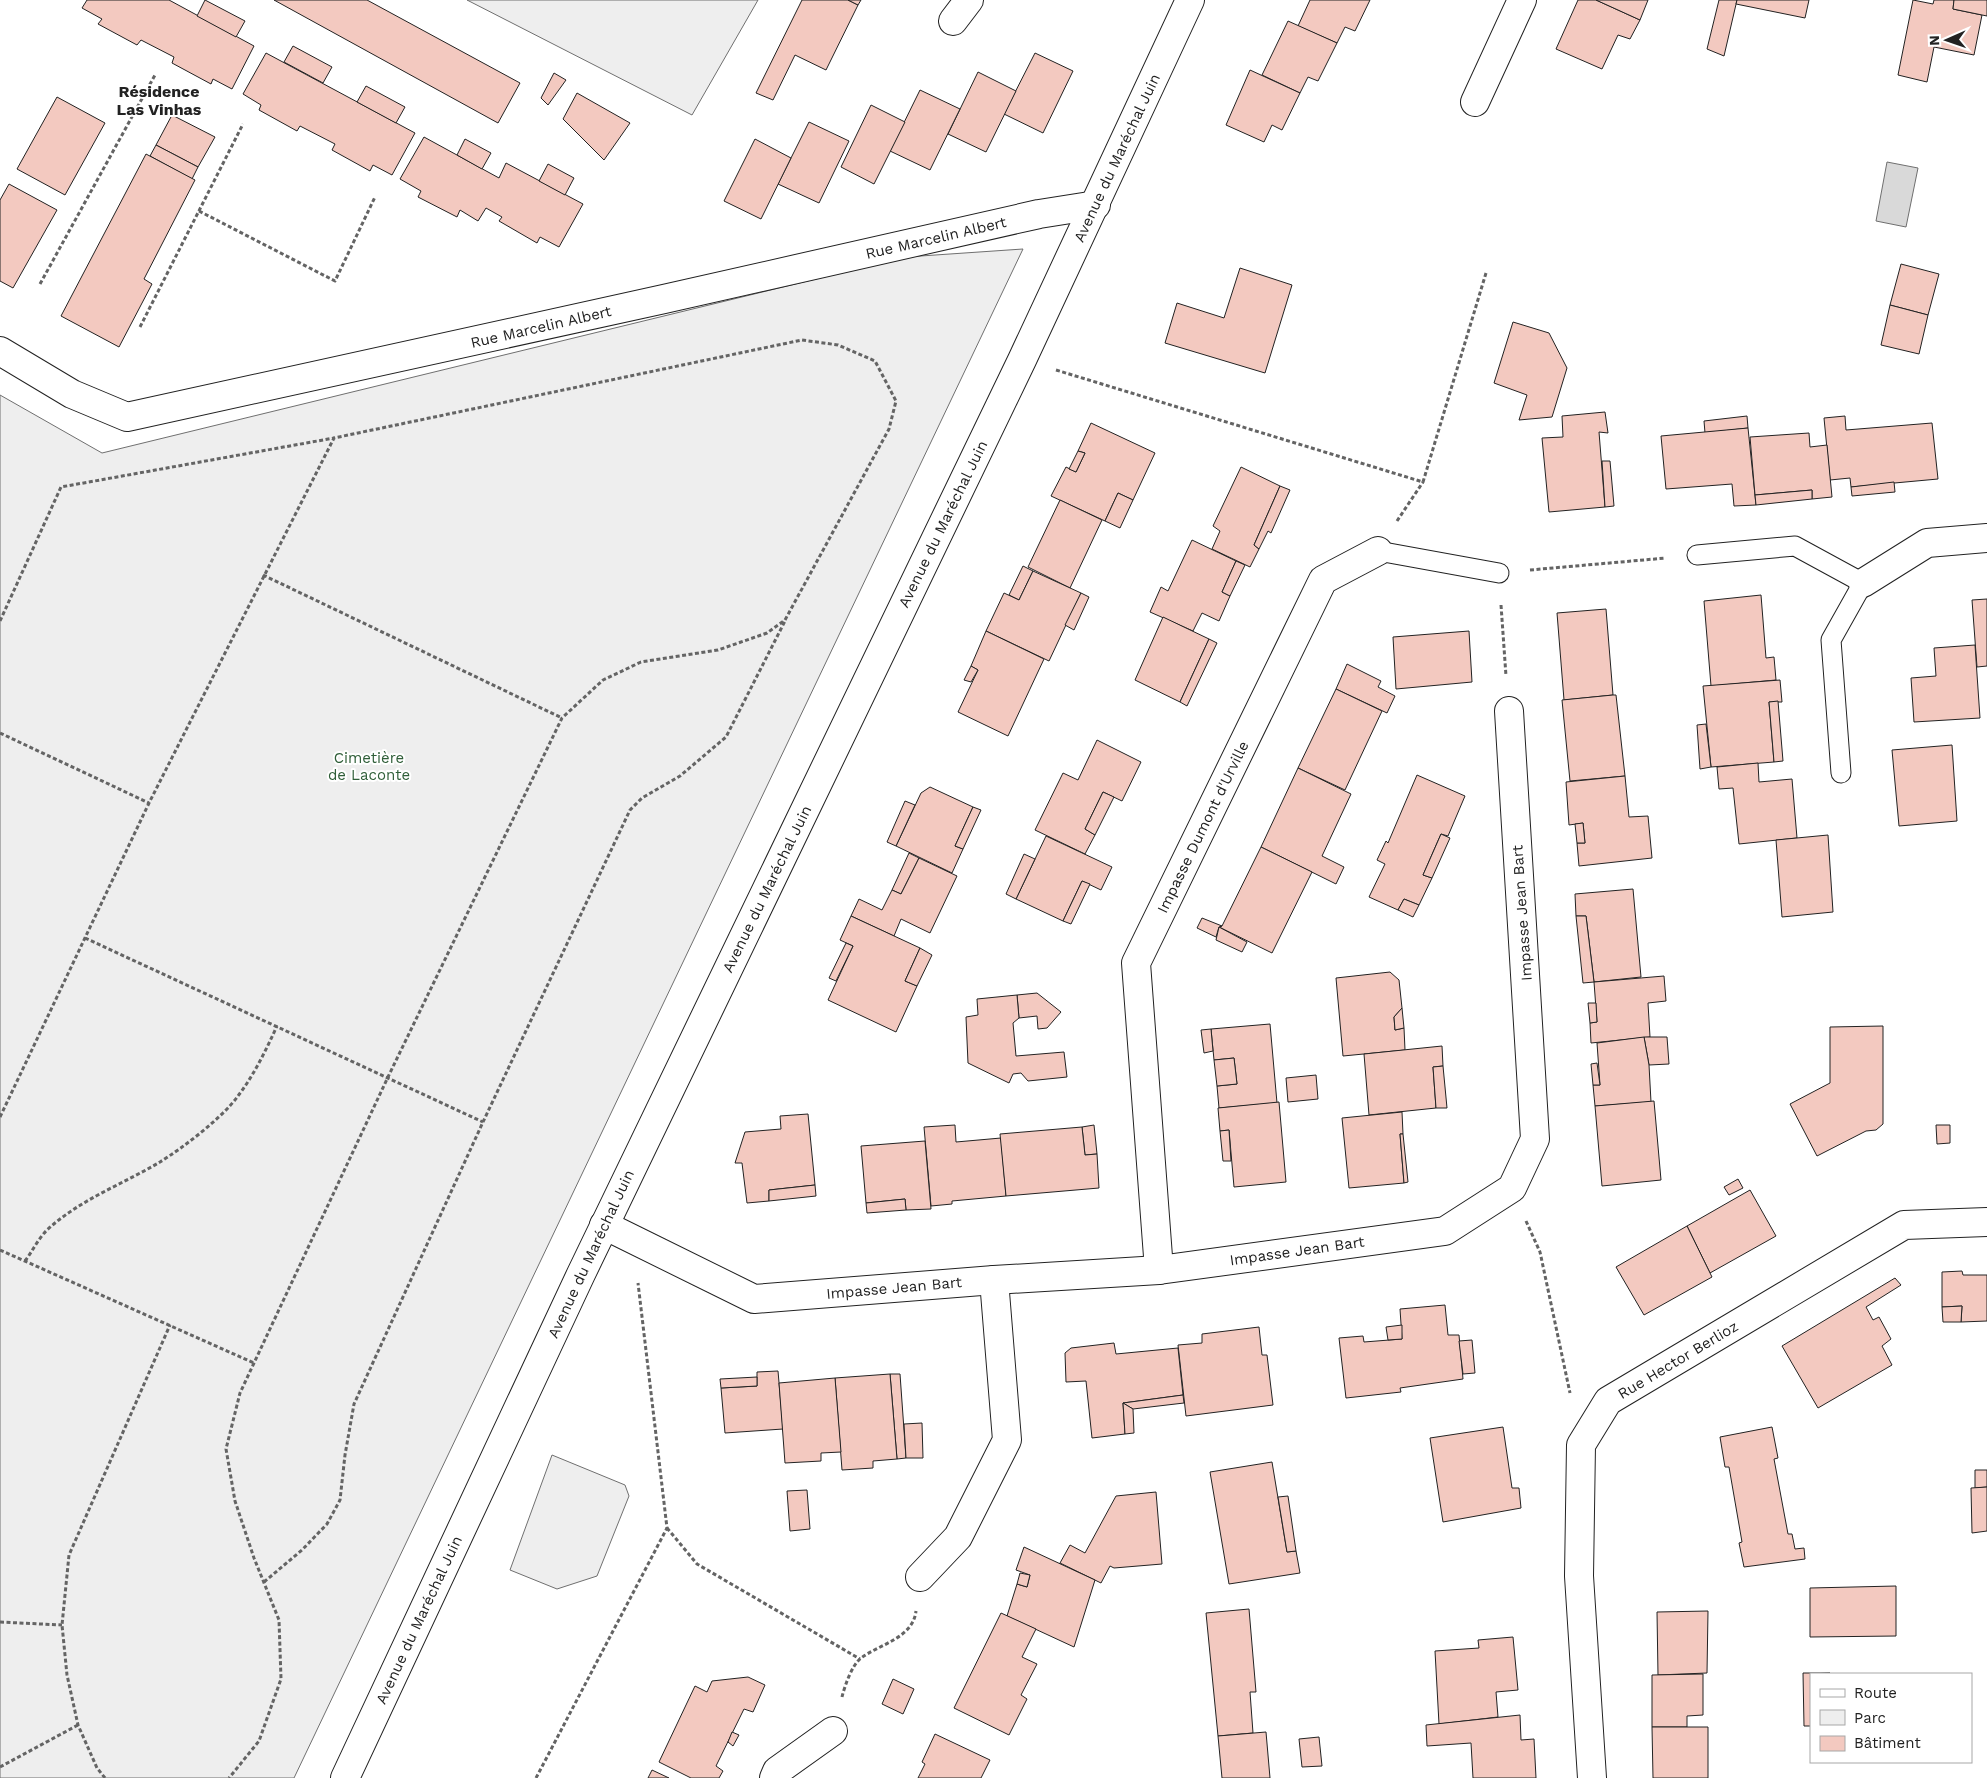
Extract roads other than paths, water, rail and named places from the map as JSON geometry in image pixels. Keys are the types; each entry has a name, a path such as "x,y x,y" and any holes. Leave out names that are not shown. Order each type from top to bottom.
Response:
{"street":[{"name":"Avenue du Maréchal Juin","path":"346,1778 604,1225 1022,360 1096,205 1190,0"},
{"path":"1475,102 1522,0"},
{"name":"Rue Marcelin Albert","path":"0,351 72,394 127,417 713,289 1039,214 1096,205"},
{"path":"1863,583 1927,543 1987,538"},
{"name":"Impasse Dumont d'Urville","path":"1159,1270 1136,963 1323,580 1378,551"},
{"name":"Impasse Jean Bart","path":"604,1225 754,1299 994,1280 1159,1270 1445,1231 1512,1188 1535,1139 1509,711"},
{"name":"Rue Hector Berlioz","path":"1592,1778 1579,1576 1581,1445 1608,1401 1904,1225 1987,1222"},
{"path":"920,1577 958,1537 1007,1440 994,1280"},
{"path":"774,1778 777,1771 833,1731"}],"lane":[{"path":"1697,555 1795,546 1863,583 1831,640 1841,773"},
{"path":"1378,551 1498,573"}],"district":[{"name":"Résidence Las Vinhas","path":"159,100"}],"park label":[{"name":"Cimetière de Laconte","path":"369,766"}]}
